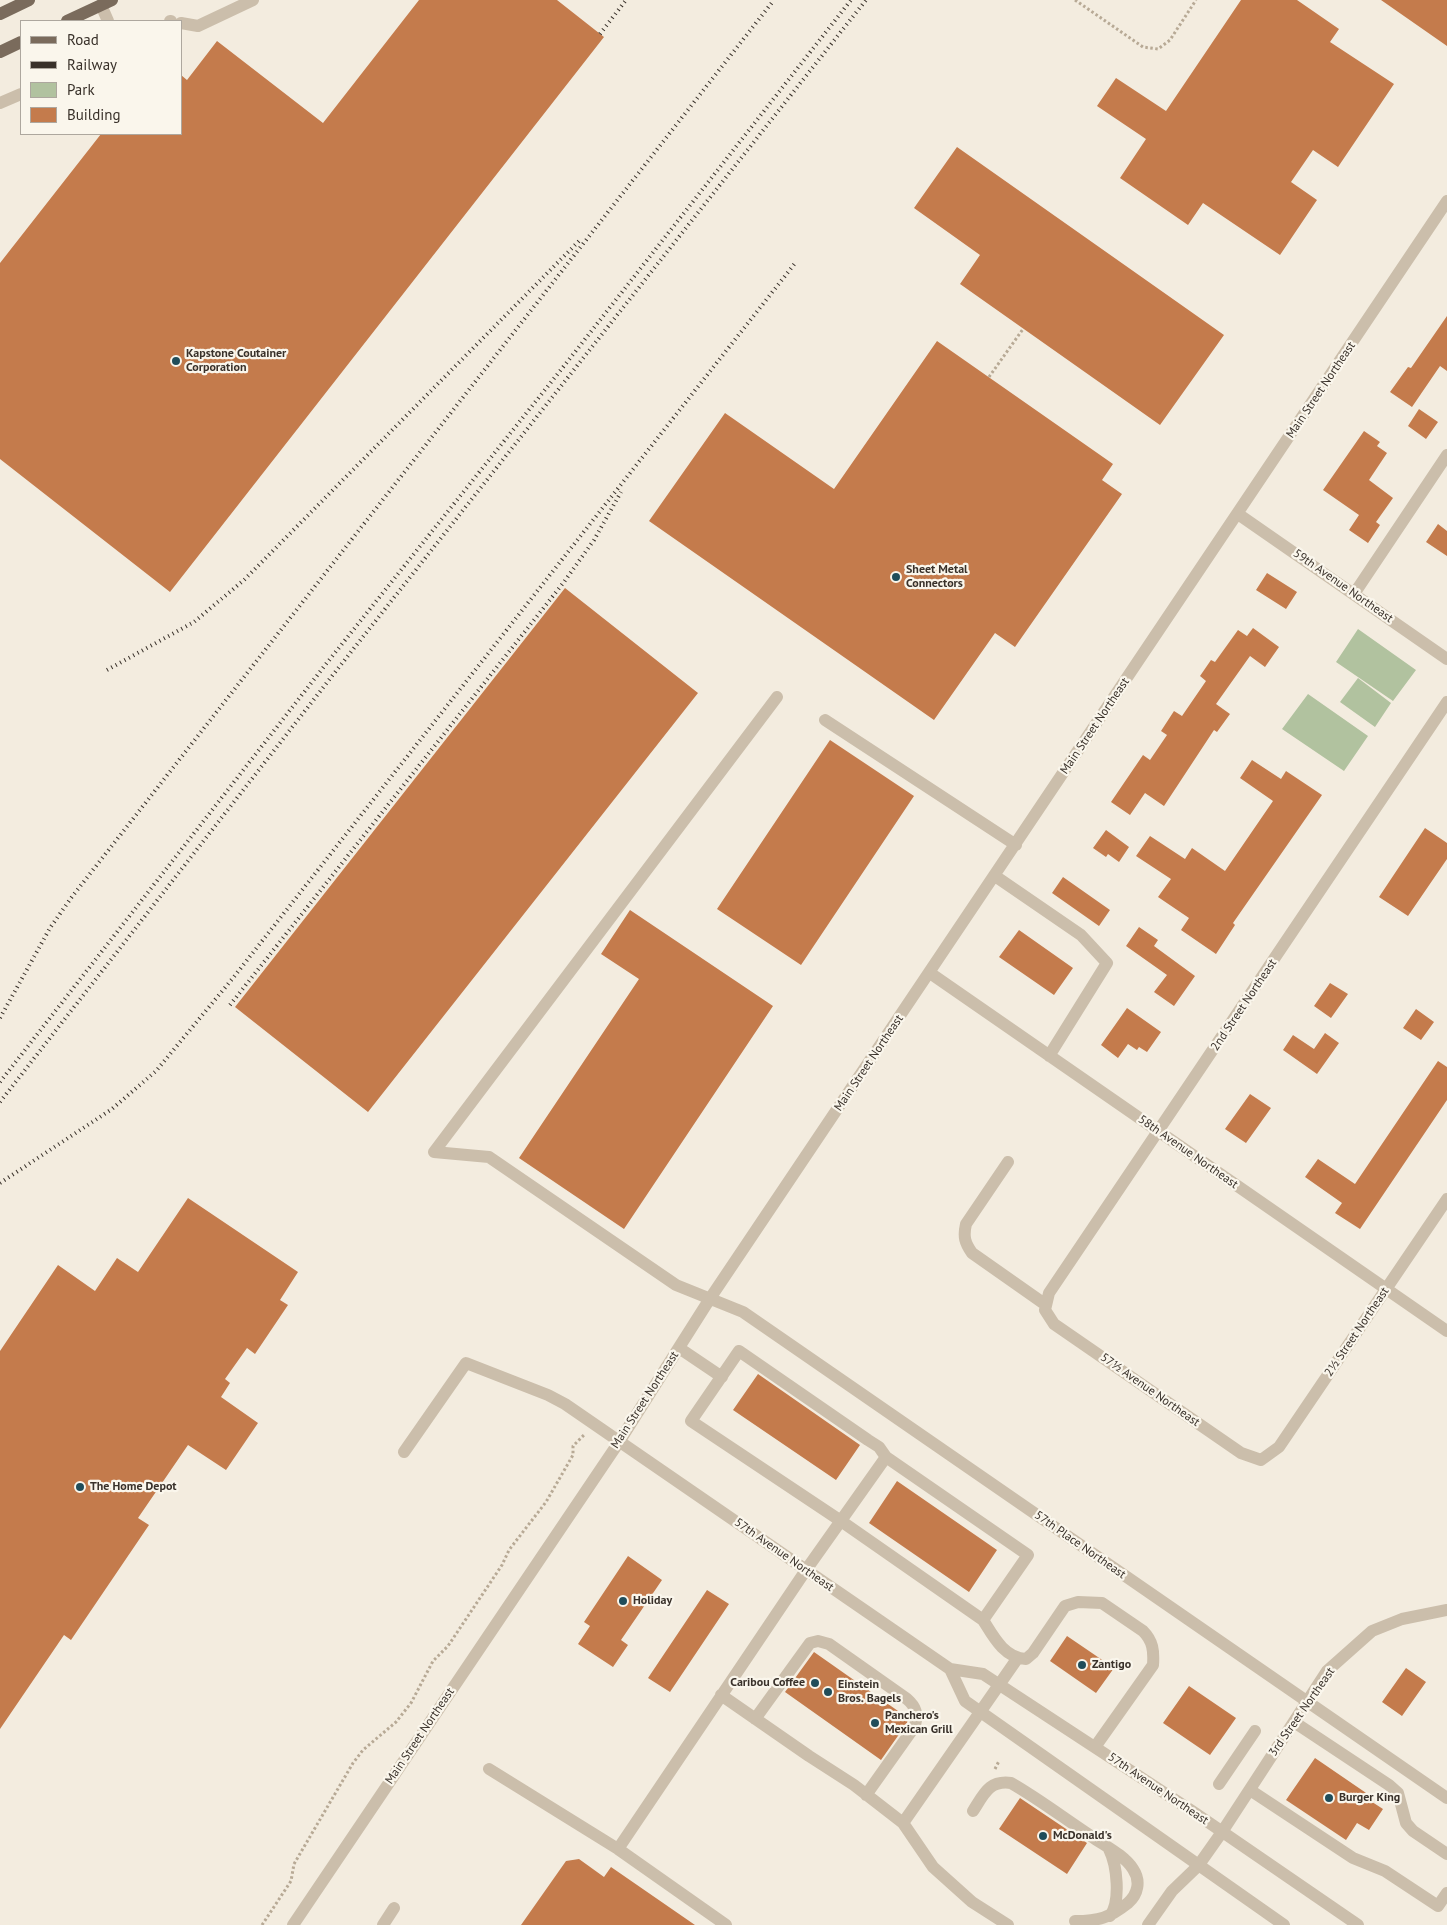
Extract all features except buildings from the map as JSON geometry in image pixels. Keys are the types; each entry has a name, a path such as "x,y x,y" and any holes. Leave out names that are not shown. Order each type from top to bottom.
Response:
{"main road":[{"path":"0,14 29,0"},
{"path":"69,20 107,3"},
{"path":"0,52 20,42"}],"street":[{"path":"182,23 198,26 253,0"},
{"path":"107,3 108,20"},
{"path":"0,103 20,94"},
{"name":"Main Street Northeast","path":"293,1925 619,1442 711,1297 1447,201"},
{"path":"1354,594 1447,455"},
{"name":"59th Avenue Northeast","path":"1238,514 1447,659"},
{"name":"57th Place Northeast","path":"777,697 434,1152 489,1157 676,1284 711,1297 743,1312 1447,1798"},
{"name":"2nd Street Northeast","path":"1046,1308 1049,1293 1447,702"},
{"path":"825,720 1016,845"},
{"path":"995,876 1081,935 1107,963 1049,1056"},
{"name":"58th Avenue Northeast","path":"930,973 1447,1330"},
{"name":"57½ Avenue Northeast","path":"1008,1162 966,1224 964,1235 966,1245 972,1253 1046,1308 1054,1324 1241,1453 1261,1460"},
{"name":"2½ Street Northeast","path":"1261,1460 1279,1447 1447,1199"},
{"path":"679,1348 722,1377"},
{"path":"983,1620 1028,1555 886,1457 879,1447 739,1351 691,1421 841,1521 983,1620 997,1642 1017,1659 1026,1659 1033,1653 1065,1606 1078,1602 1102,1603 1143,1630 1152,1645 1154,1654 1153,1665 1095,1747"},
{"name":"57th Avenue Northeast","path":"404,1452 466,1363 548,1395 565,1404 950,1669 983,1674 1222,1832 1358,1925"},
{"path":"618,1849 806,1570 886,1457"},
{"name":"3rd Street Northeast","path":"1152,1924 1172,1891 1198,1866 1222,1832 1327,1671 1372,1631 1402,1619 1447,1610"},
{"path":"755,1719 810,1643 818,1641 828,1644 907,1699 915,1706 918,1716 915,1726 866,1794"},
{"path":"903,1822 1017,1659"},
{"path":"950,1669 965,1701 1284,1925"},
{"path":"722,1695 866,1794 903,1822 933,1867 972,1902 1008,1925"},
{"path":"1294,1722 1389,1785 1398,1794 1406,1823 1412,1831 1447,1854"},
{"path":"1219,1784 1255,1732"},
{"path":"489,1769 618,1849 726,1925"},
{"path":"972,1811 988,1789 996,1783 1011,1783 1110,1849 1133,1869 1138,1887 1131,1900 1110,1916 1099,1920 1075,1921"},
{"path":"1250,1790 1353,1858 1385,1871 1438,1906 1447,1893"},
{"path":"1110,1849 1115,1865 1116,1900 1114,1910 1110,1916"},
{"path":"383,1925 394,1908"}],"path":[{"path":"1075,0 1143,47 1158,49 1170,40 1196,0"},
{"path":"989,377 1023,329"},
{"path":"262,1925 291,1882 294,1864 353,1764 363,1750 396,1722 411,1703 433,1661 448,1646 502,1565 509,1550 546,1502 573,1455 573,1446"}],"green space":[{"path":"1358,629 1416,670 1393,701 1336,662"},
{"path":"1358,678 1391,703 1375,727 1340,702"},
{"path":"1308,694 1368,736 1344,771 1282,729"}],"railway":[{"path":"600,34 626,0"},
{"path":"0,1018 50,928 71,898 774,0"},
{"path":"0,1082 326,664 564,366 851,0"},
{"path":"0,1102 336,671 866,0"},
{"path":"107,670 194,622 244,580 580,240"},
{"path":"0,1183 112,1109 156,1071 233,978 796,262"},
{"path":"230,1005 564,582 594,540 621,492"}],"place":[{"name":"Kapstone Coutainer Corporation","path":"176,361"},
{"name":"Sheet Metal Connectors","path":"896,577"},
{"name":"The Home Depot","path":"80,1487"},
{"name":"Holiday","path":"623,1601"},
{"name":"Zantigo","path":"1082,1665"},
{"name":"Caribou Coffee","path":"815,1683"},
{"name":"Einstein Bros. Bagels","path":"828,1692"},
{"name":"Panchero's Mexican Grill","path":"875,1723"},
{"name":"Burger King","path":"1329,1798"},
{"name":"McDonald's","path":"1043,1836"}]}
